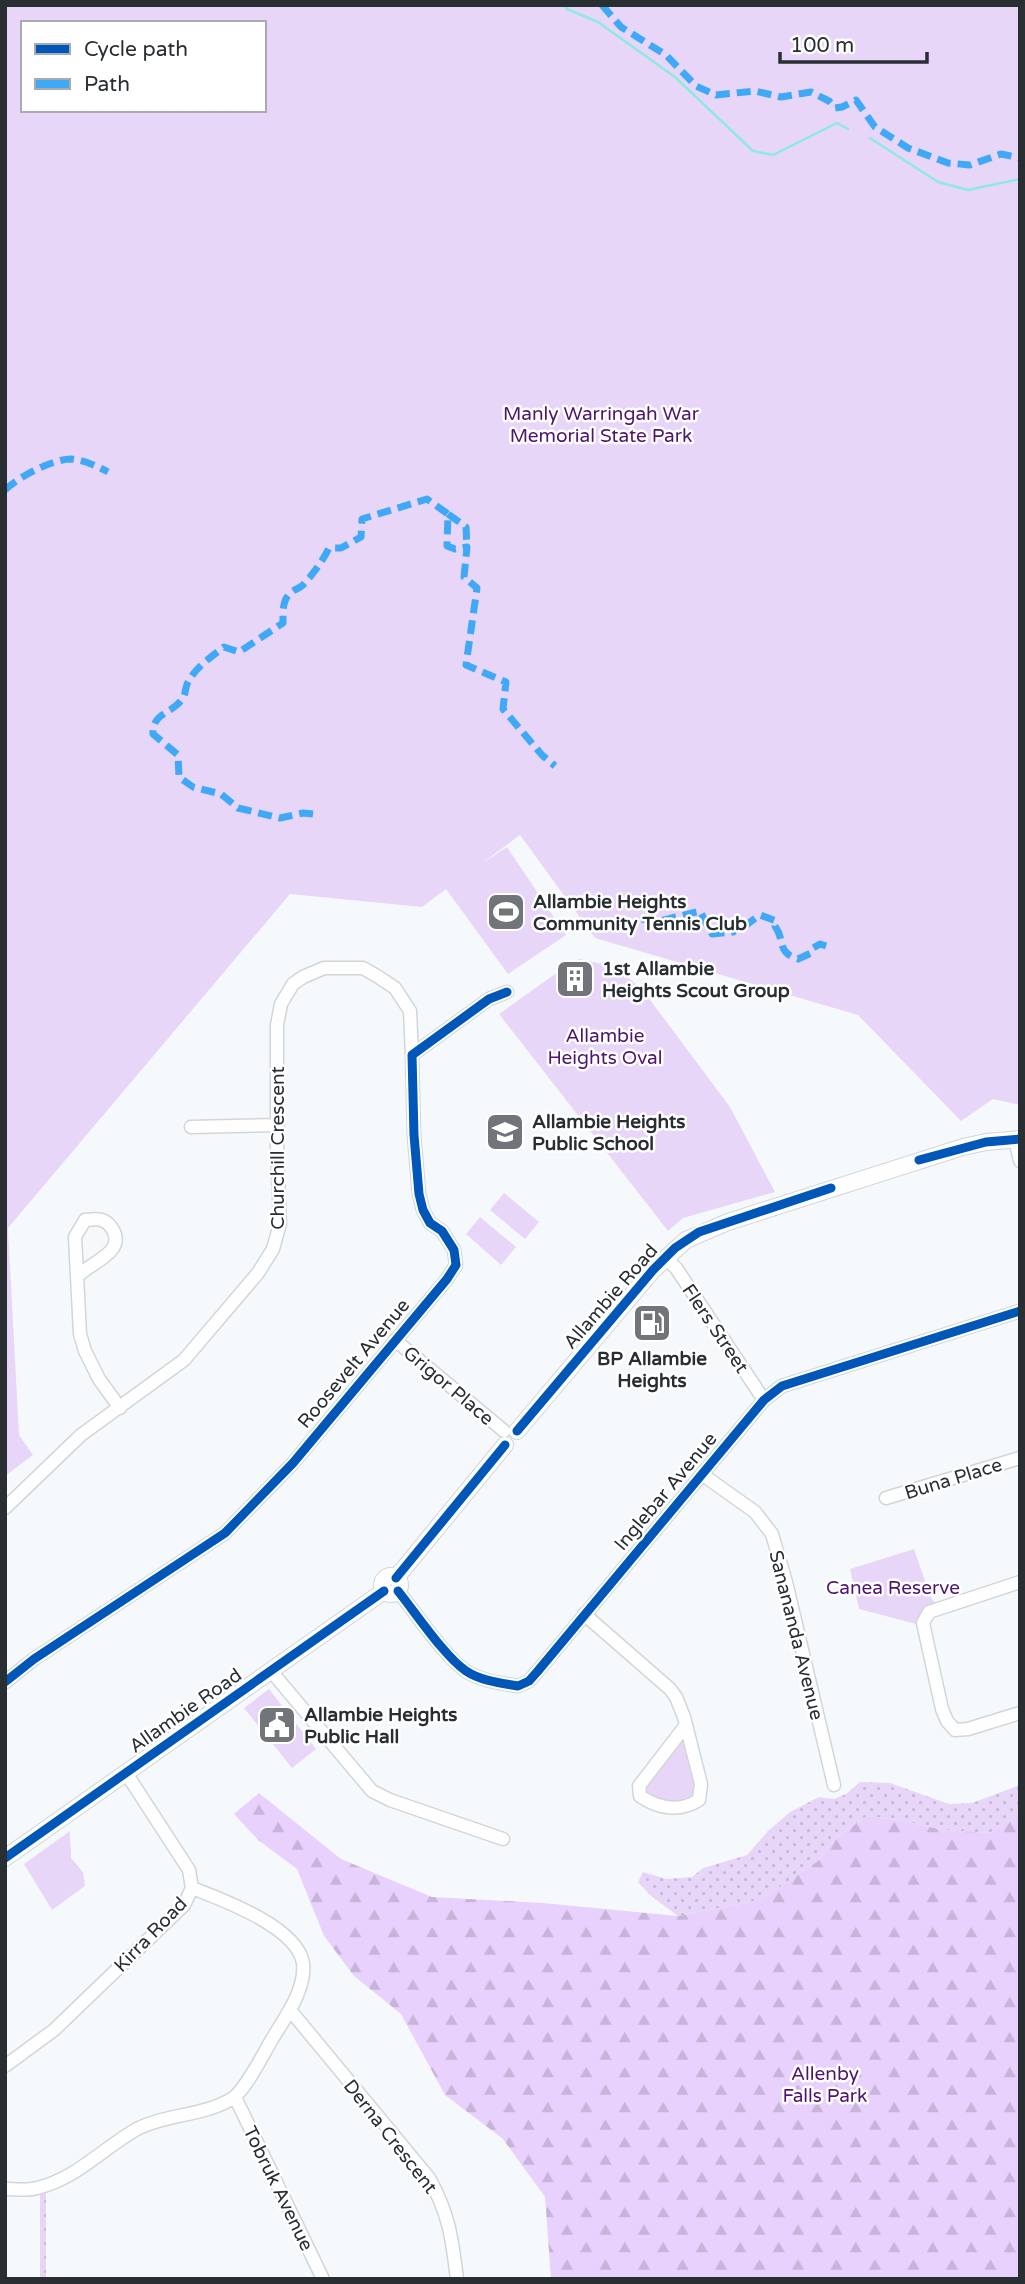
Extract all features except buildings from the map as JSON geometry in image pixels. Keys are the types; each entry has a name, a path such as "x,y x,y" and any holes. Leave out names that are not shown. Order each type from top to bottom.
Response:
{"main road":[{"name":"Allambie Road","path":"5,1858 392,1586 509,1435 665,1258 686,1240 699,1232 728,1222 963,1147 1017,1139"}],"street":[{"name":"Churchill Crescent","path":"8,1500 81,1435 184,1360 258,1273 273,1250 280,1224 277,1026 281,1004 293,984 324,968 363,968 395,988 410,1011 412,1055"},
{"path":"412,1055 489,999 507,992"},
{"name":"Roosevelt Avenue","path":"8,1674 225,1532 293,1463 447,1279 456,1265 454,1250 442,1231 430,1223 419,1194 412,1055"},
{"path":"191,1126 278,1125"},
{"path":"1017,1139 1020,1161"},
{"path":"77,1276 112,1251 114,1230 99,1218 85,1220 75,1237 77,1276 80,1334 99,1379 120,1408"},
{"name":"Flers Street","path":"665,1258 676,1268 764,1400"},
{"name":"Inglebar Avenue","path":"392,1586 464,1670 487,1680 518,1686 529,1681 764,1400 782,1386 1020,1311"},
{"name":"Grigor Place","path":"395,1339 509,1435"},
{"name":"Buna Place","path":"886,1498 1020,1458"},
{"name":"Sanananda Avenue","path":"703,1475 755,1512 772,1534 834,1785"},
{"path":"1020,1582 929,1612 923,1623 942,1709 955,1730 980,1726 1020,1713"},
{"path":"584,1614 670,1689 681,1706 701,1784 699,1800 677,1809 649,1802 640,1796 639,1786 685,1725"},
{"path":"271,1671 372,1791 390,1800 503,1839"},
{"name":"Kirra Road","path":"5,2066 54,2030 184,1905 192,1888 189,1870 125,1773"},
{"path":"5,2189 36,2189 69,2177 139,2128 215,2106 235,2097 290,2010 302,1982 303,1963 295,1944 256,1916 192,1888"},
{"name":"Derna Crescent","path":"290,2010 429,2178 443,2204 451,2229 457,2279"},
{"name":"Tobruk Avenue","path":"235,2097 323,2279"}],"green space":[{"name":"Manly Warringah War Memorial State Park","path":"5,5 1020,5 1020,1105 993,1099 961,1121 858,1015 595,938 520,835 481,864 507,847 566,935 508,974 446,889 422,907 290,894 8,1228 19,1435 33,1455 5,1476"},
{"name":"Allambie Heights Oval","path":"580,959 615,967 642,989 730,1107 775,1192 683,1218 668,1231 499,1014"},
{"path":"504,1193 539,1222 525,1239 490,1210"},
{"path":"480,1217 516,1247 501,1265 466,1234"},
{"name":"Canea Reserve","path":"914,1549 931,1598 936,1604 920,1625 859,1609 850,1569"},
{"name":"Allambie Heights Public Hall","path":"269,1689 316,1749 292,1768 244,1708"},
{"path":"682,1739 685,1740 697,1790 691,1800 674,1804 644,1794 644,1786"},
{"path":"860,1782 890,1783 949,1804 972,1803 1020,1785 1020,1814 990,1833 943,1830 867,1816 836,1838 818,1861 761,1900 678,1916 651,1896 638,1882 643,1872 666,1879 692,1877 703,1868 747,1855 768,1831 790,1812 819,1797 834,1799 846,1794"},
{"name":"Allenby Falls Park","path":"259,1793 341,1859 432,1897 543,1903 678,1916 761,1900 818,1861 836,1838 867,1816 943,1830 990,1833 1020,1814 1020,2279 551,2279 545,2197 503,2139 445,2095 401,2014 354,1976 324,1936 297,1869 258,1840 234,1814"},
{"path":"70,1831 71,1858 83,1872 85,1886 52,1910 24,1864"},
{"path":"46,2185 46,2279 40,2279 40,2187"}],"waterway":[{"path":"564,5 567,9 598,22 675,77 753,151 773,155 837,123 848,129"},
{"path":"870,138 938,182 968,190 1020,179"}],"marked path":[{"path":"602,5 621,27 666,55 696,86 716,95 755,91 781,97 811,92 829,101 835,108 856,100 875,127 908,148 948,163 970,165 1001,154 1020,158"},
{"path":"5,490 36,470 64,460 81,461 108,472"},
{"path":"313,814 303,813 280,818 238,808 221,794 193,787 179,777 178,755 153,734 156,721 179,703 187,684 199,667 224,647 239,652 283,623 284,605 289,594 307,581 329,548 341,548 361,537 362,519 427,499 448,514 447,546 455,549 467,547 464,577 477,588 466,665 506,682 503,709 542,755 555,766"},
{"path":"448,514 466,527 467,547"},
{"path":"642,919 656,922 700,911 712,934 733,932 733,925 742,928 760,915 776,921 775,926 784,950 791,956 798,959 811,953 813,948 820,944 829,947"}],"cycle path":[{"path":"5,1682 34,1659 225,1533 293,1463 447,1279 456,1265 454,1250 442,1231 430,1223 419,1194 412,1055 489,999 507,992"},
{"path":"919,1160 986,1142 1020,1139"},
{"path":"517,1431 653,1270 675,1248 699,1232 831,1188"},
{"path":"398,1591 440,1645 466,1671 498,1683 518,1686 529,1681 537,1672 764,1400 782,1386 1020,1311"},
{"path":"396,1578 505,1445"},
{"path":"5,1858 384,1591"}],"place":[{"name":"Allambie Heights Community Tennis Club","path":"506,912"},
{"name":"1st Allambie Heights Scout Group","path":"575,979"},
{"name":"Allambie Heights Public School","path":"505,1132"},
{"name":"BP Allambie Heights","path":"652,1323"},
{"name":"Allambie Heights Public Hall","path":"277,1725"}]}
